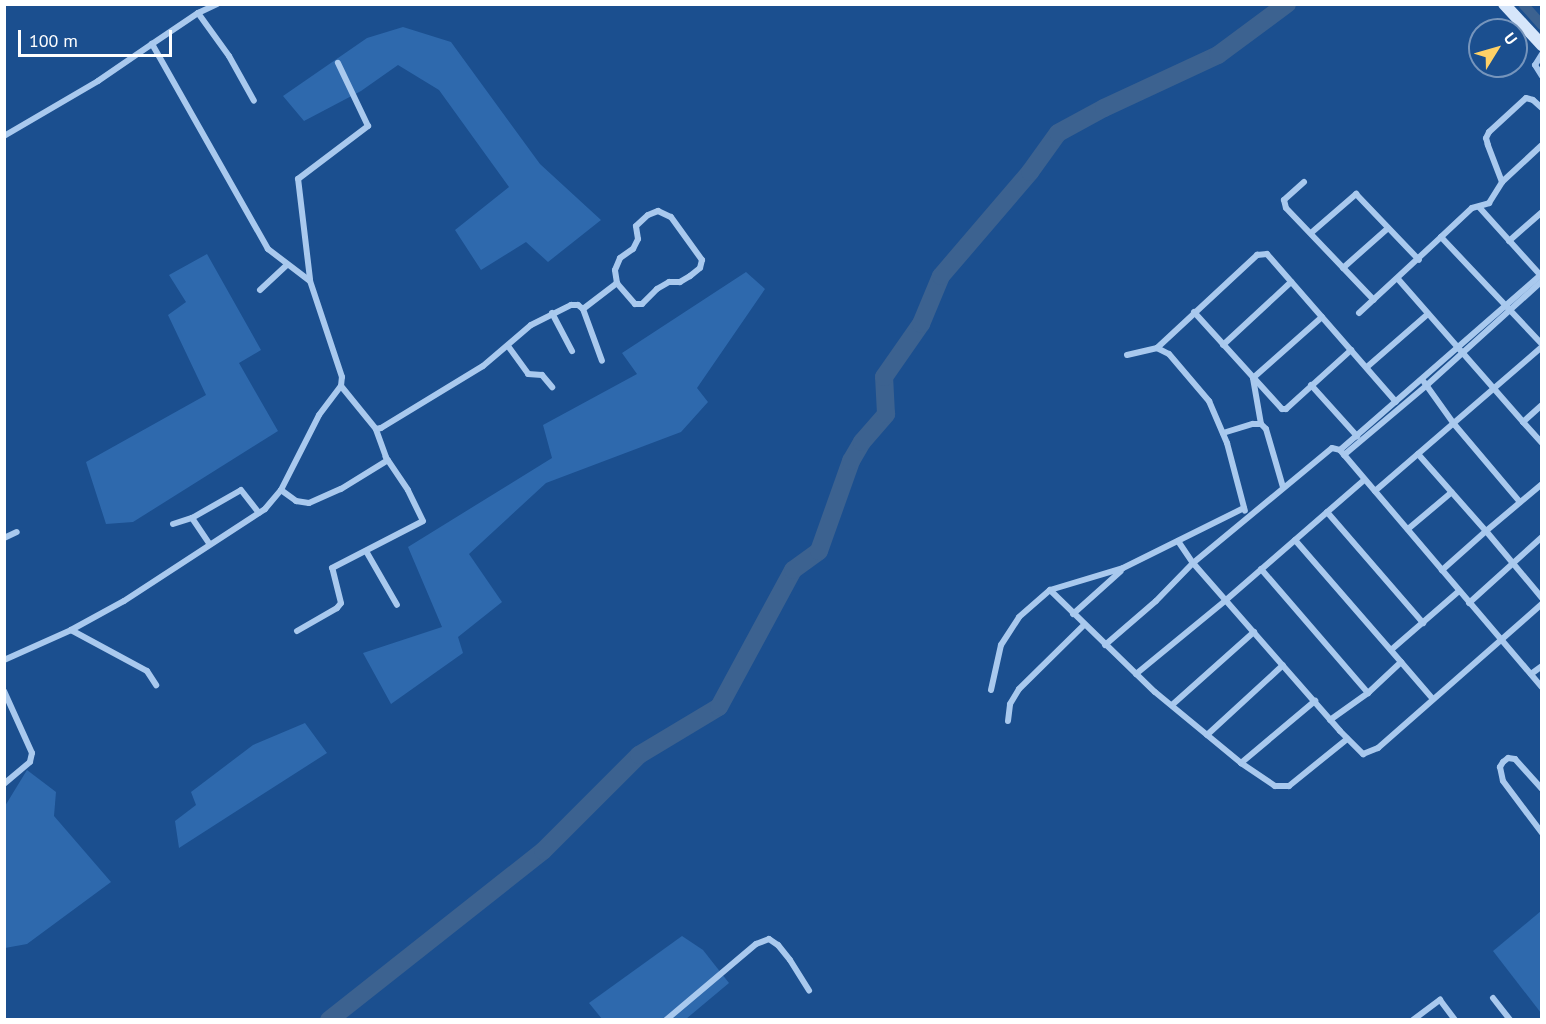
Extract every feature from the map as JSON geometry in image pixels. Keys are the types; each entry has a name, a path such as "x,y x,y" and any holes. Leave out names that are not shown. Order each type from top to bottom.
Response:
{"street":[{"path":"4,136 98,81 198,13 217,4"},
{"path":"1504,4 1542,45"},
{"path":"198,13 229,56 254,101"},
{"path":"153,44 268,249 310,281"},
{"path":"1542,54 1535,65 1542,76"},
{"path":"4,660 71,630 124,601 273,502 319,415 341,386 342,377 310,281 298,179 368,126 338,63"},
{"path":"1502,182 1486,138 1526,98 1533,100 1542,108"},
{"path":"1359,314 1472,208 1489,203 1502,182 1542,145"},
{"path":"1304,182 1287,196 1284,204 1374,300"},
{"path":"1311,233 1356,194 1419,260"},
{"path":"1342,452 1509,309 1541,277 1479,207"},
{"path":"658,211 671,217 702,260 700,268 690,276 657,289 642,304 635,304 617,282 615,270 620,258 633,249 638,238 636,226 648,215 658,211"},
{"path":"1509,241 1542,212"},
{"path":"1343,268 1388,228"},
{"path":"1375,491 1495,390 1542,346 1441,237"},
{"path":"1127,355 1157,348 1262,252 1267,254 1396,402"},
{"path":"260,290 287,265"},
{"path":"1398,279 1542,443"},
{"path":"583,309 617,282"},
{"path":"1223,345 1291,282"},
{"path":"376,429 393,423 483,366 508,346 516,336 552,313 571,305 578,305 583,309 602,361"},
{"path":"1194,312 1284,409 1351,350"},
{"path":"552,313 572,351"},
{"path":"1367,367 1428,314"},
{"path":"1253,378 1322,317"},
{"path":"508,346 528,374 542,375 552,387"},
{"path":"1157,348 1168,354 1180,366 1209,401 1222,433 1244,508 1245,519"},
{"path":"1253,378 1261,424 1266,429 1283,487"},
{"path":"1342,452 1396,402 1425,382"},
{"path":"1425,382 1454,424 1520,502"},
{"path":"1311,385 1357,436"},
{"path":"297,631 337,608 341,599 332,568 423,521 408,490 388,460 376,429 341,386"},
{"path":"1523,422 1542,405"},
{"path":"1222,433 1261,424"},
{"path":"1105,645 1148,608 1193,563 1332,448 1342,452 1542,687"},
{"path":"1418,454 1542,598"},
{"path":"281,490 296,501 309,504 341,489 388,460"},
{"path":"1136,674 1226,600 1364,480"},
{"path":"1442,570 1542,484"},
{"path":"174,524 192,518 241,490 259,513"},
{"path":"1408,529 1452,492"},
{"path":"991,690 1001,645 1019,617 1050,590 1123,568 1244,508"},
{"path":"1327,512 1423,623"},
{"path":"192,518 209,543"},
{"path":"4,538 17,532"},
{"path":"1469,603 1542,537"},
{"path":"1295,540 1432,698"},
{"path":"1178,541 1193,563 1330,720 1363,754 1378,748 1432,698 1542,604"},
{"path":"366,551 397,605"},
{"path":"1073,614 1123,568"},
{"path":"1262,569 1368,693"},
{"path":"1050,590 1084,626 1136,674 1241,763 1275,786 1284,787 1347,739"},
{"path":"1391,650 1460,591"},
{"path":"1008,721 1010,704 1019,688 1084,626"},
{"path":"71,630 141,668 156,685"},
{"path":"1172,705 1254,632"},
{"path":"1330,720 1368,693 1401,662"},
{"path":"1207,735 1282,665"},
{"path":"1531,674 1542,666"},
{"path":"4,691 32,753 30,762 4,784"},
{"path":"1241,763 1315,701"},
{"path":"1541,833 1503,781 1500,767 1503,762 1508,758 1515,759 1542,789"},
{"path":"666,1020 756,944 769,939 790,960 809,991"},
{"path":"1493,998 1510,1020"},
{"path":"1413,1020 1440,1000 1455,1020"}],"shaded area":[{"path":"403,27 451,42 540,164 601,220 548,262 526,242 481,270 455,230 509,187 439,90 398,65 361,91 304,121 283,96 367,38"},
{"path":"207,254 261,350 239,363 278,431 133,522 106,524 86,462 206,395 168,315 186,302 169,275"},
{"path":"746,272 765,289 697,388 708,402 681,432 546,483 469,554 502,602 458,637 463,653 391,704 363,653 442,627 408,547 552,458 543,425 637,374 622,353"},
{"path":"305,723 327,753 179,848 175,821 196,805 191,792 253,745"},
{"path":"27,770 56,792 54,816 111,882 27,944 5,948 5,806"},
{"path":"1541,911 1541,1013 1493,951"},
{"path":"682,936 703,950 729,983 686,1019 602,1019 589,1003"}],"waterway":[{"path":"329,1020 543,851 639,755 719,707 793,570 819,551 851,461 862,442 886,414 884,377 921,324 941,276 1030,172 1058,133 1104,108 1218,55 1287,4"},
{"path":"1523,4 1542,25"}]}
